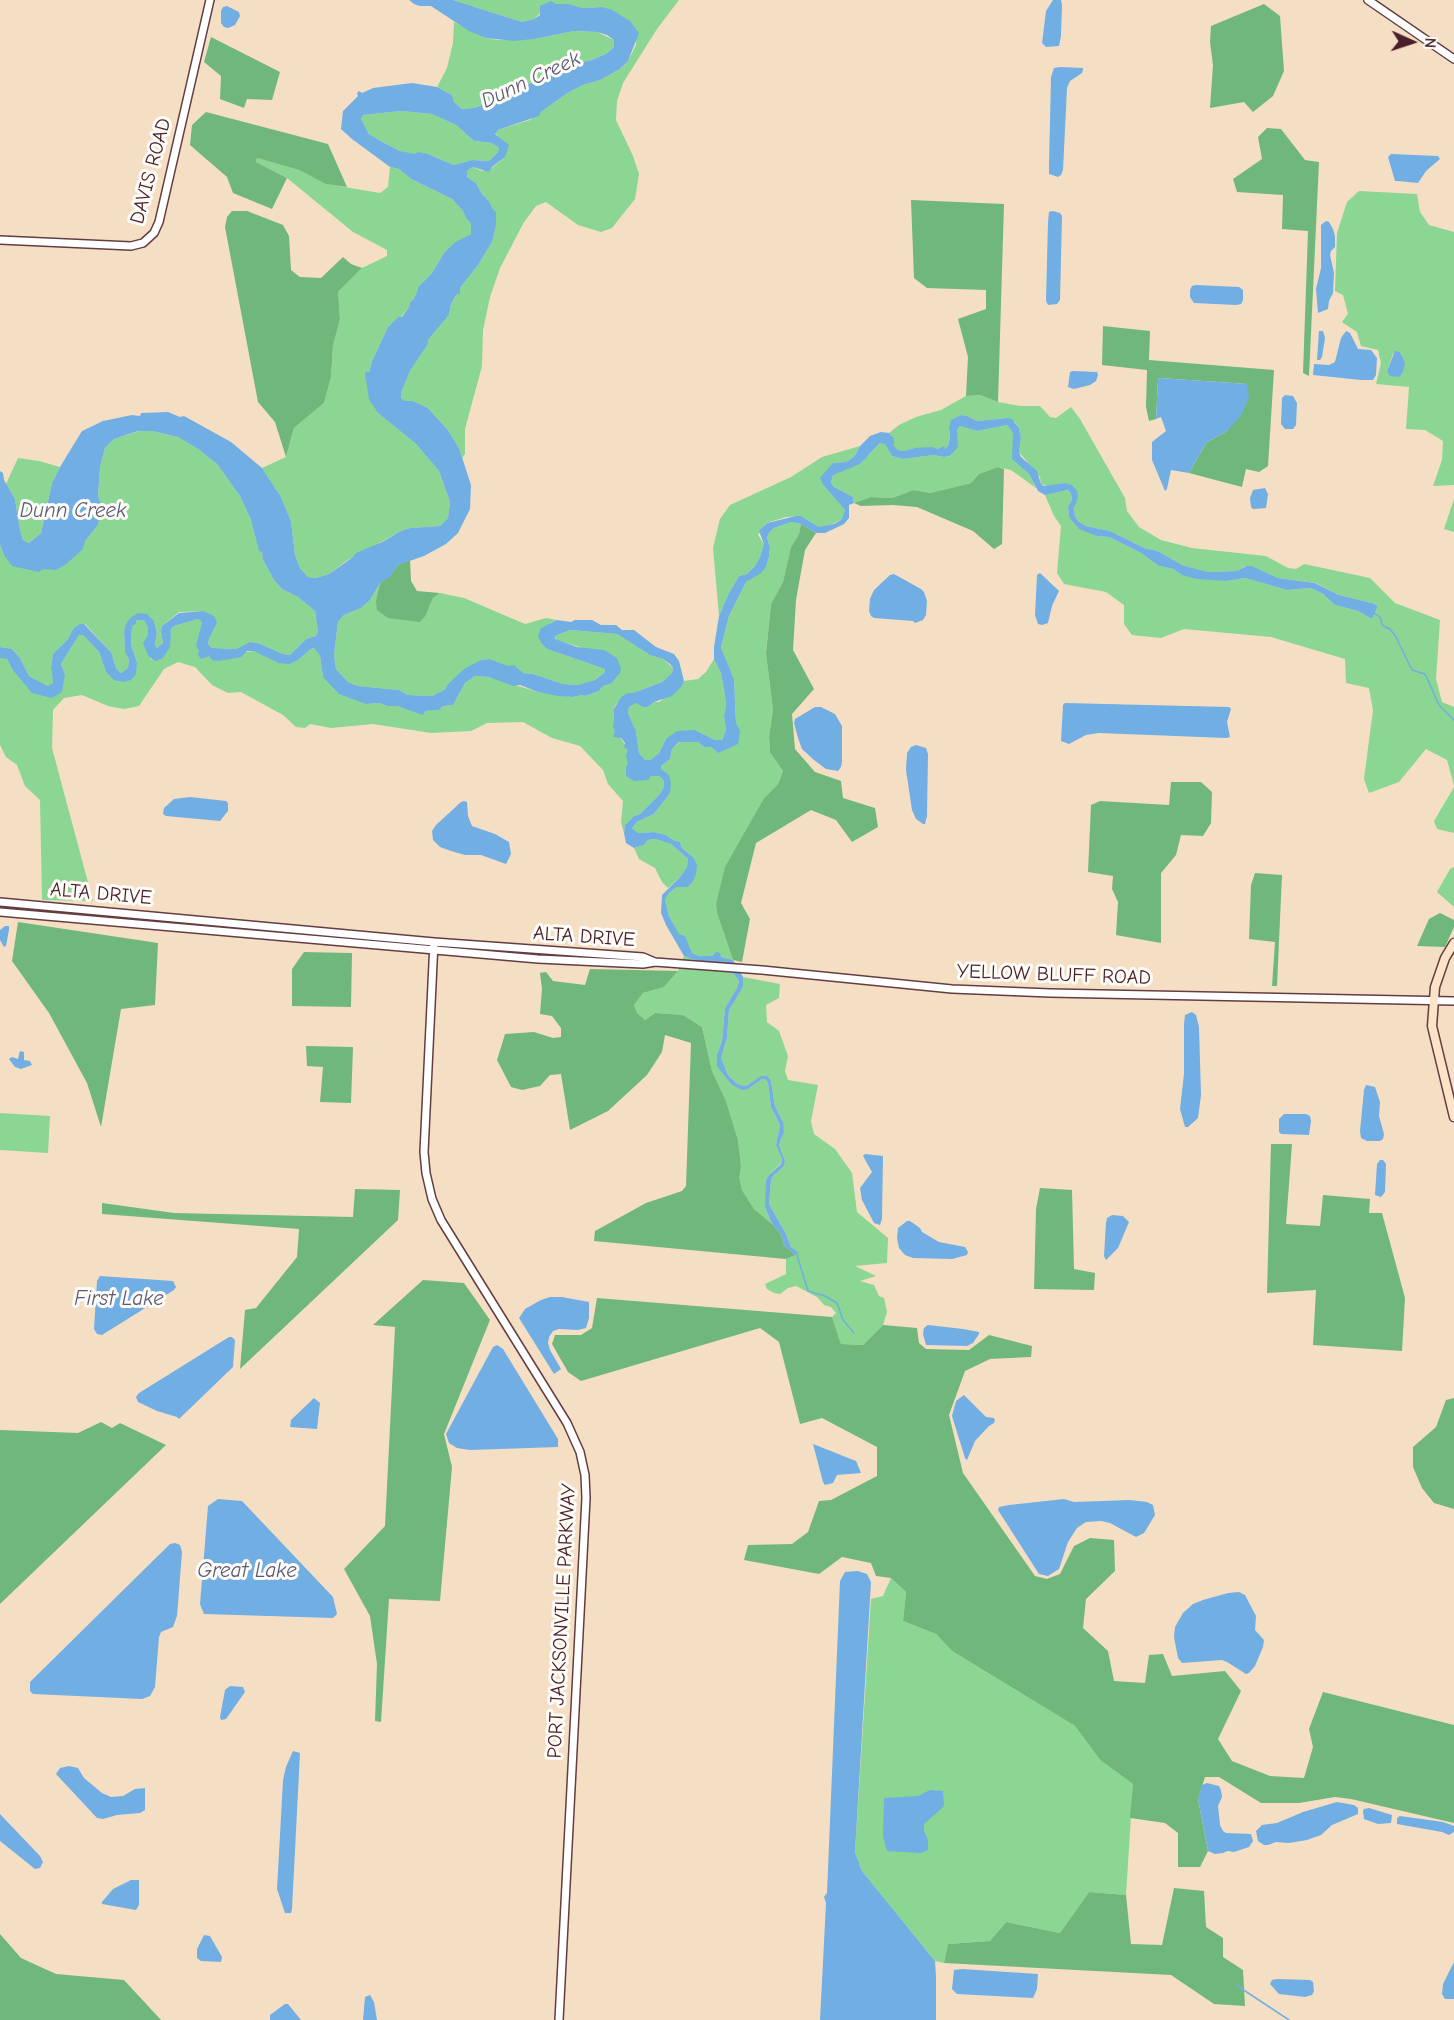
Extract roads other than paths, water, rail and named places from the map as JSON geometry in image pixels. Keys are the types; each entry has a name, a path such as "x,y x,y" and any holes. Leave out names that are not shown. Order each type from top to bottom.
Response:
{"main road":[{"path":"1454,943 1437,978 1432,1026 1454,1117"}],"street":[{"name":"DAVIS ROAD","path":"0,240 131,246 143,243 154,233 159,222 210,0"},
{"path":"1368,0 1454,59"},
{"name":"ALTA DRIVE","path":"0,902 434,946"},
{"name":"ALTA DRIVE","path":"0,912 434,946 643,957 655,962"},
{"name":"PORT JACKSONVILLE PARKWAY","path":"434,946 424,1152 432,1199 441,1220 567,1423 580,1452 585,1475 586,1508 559,2020"},
{"name":"YELLOW BLUFF ROAD","path":"655,962 1000,991 1454,1001"}],"water":[{"name":"Dunn Creek","path":"409,0 453,0 522,22 540,15 540,6 551,1 556,4 569,4 583,8 602,7 630,21 639,33 628,61 620,69 600,80 569,92 541,112 539,116 498,130 495,134 509,145 505,157 489,172 473,167 467,171 467,177 476,183 496,212 496,226 492,242 460,288 460,294 456,295 451,304 449,315 428,340 428,344 410,371 401,398 428,408 447,429 459,448 471,485 470,509 458,533 446,544 424,556 398,565 390,577 380,583 370,600 361,608 344,615 338,622 334,655 336,669 348,682 358,686 399,690 408,695 432,696 446,689 447,685 464,669 481,660 489,659 508,666 514,665 523,673 563,684 577,685 595,680 605,672 605,669 547,649 538,636 541,628 557,620 571,622 592,620 601,625 616,625 622,630 634,630 656,647 674,654 679,661 684,681 672,696 654,702 648,707 636,703 629,707 628,713 636,731 639,753 645,760 651,760 659,753 666,739 677,731 695,730 715,740 722,740 726,730 725,695 721,673 714,659 719,616 739,576 747,574 760,557 764,544 759,531 767,523 796,516 801,516 819,527 841,520 845,510 820,478 833,463 846,462 854,457 860,446 870,436 881,432 889,433 894,438 894,446 898,450 932,447 938,449 944,446 945,449 950,437 951,420 961,415 977,421 1012,419 1019,428 1021,457 1037,471 1041,484 1044,486 1066,483 1072,485 1078,497 1074,508 1075,516 1086,526 1110,531 1144,548 1158,551 1182,565 1208,572 1237,571 1246,566 1252,566 1278,578 1315,583 1339,595 1378,606 1372,619 1358,611 1335,605 1323,594 1311,588 1287,590 1245,578 1227,581 1197,579 1159,566 1141,553 1109,537 1097,536 1079,529 1069,517 1068,507 1072,499 1068,490 1045,495 1038,491 1029,474 1012,459 1013,433 1007,425 977,431 960,426 957,430 958,447 950,456 944,457 934,455 903,459 892,456 885,444 880,443 860,464 833,475 831,483 834,487 853,497 854,503 849,505 849,518 844,524 825,533 816,533 801,524 791,522 774,528 769,533 767,538 770,547 766,567 746,582 729,616 721,648 734,679 736,723 740,731 738,744 718,753 711,747 704,747 698,742 679,742 672,749 670,759 661,766 662,770 669,775 670,793 654,814 637,822 632,828 638,833 654,832 666,835 680,842 682,848 693,857 697,865 693,881 688,887 677,887 669,893 665,900 669,916 679,934 685,936 692,953 699,956 712,956 716,952 720,953 721,957 733,960 743,977 743,987 729,1010 727,1038 721,1058 728,1075 736,1083 743,1086 748,1085 761,1076 767,1076 771,1081 775,1106 783,1122 784,1132 779,1145 785,1161 784,1166 771,1181 769,1204 791,1247 799,1253 795,1255 784,1245 781,1234 772,1224 765,1207 766,1181 781,1164 782,1159 776,1145 780,1125 771,1107 768,1083 762,1079 748,1089 742,1090 731,1084 717,1066 725,1008 739,981 734,974 684,956 666,925 661,913 662,895 681,876 687,867 688,859 671,844 655,839 648,840 644,845 634,848 626,843 625,825 659,795 664,787 664,781 659,776 634,781 626,776 628,750 624,747 625,743 621,738 613,737 614,709 621,697 628,693 662,682 672,673 673,668 670,664 650,655 617,634 570,630 555,636 555,639 577,647 604,650 617,658 621,669 612,683 603,686 599,691 573,697 538,692 489,677 475,676 465,683 453,705 443,706 439,710 425,711 423,715 397,706 380,703 366,704 339,694 323,677 320,656 314,648 289,664 278,663 254,651 247,651 241,657 219,661 212,660 209,656 201,659 196,646 202,622 198,619 171,629 170,647 163,658 156,661 149,657 143,643 148,635 148,628 144,620 136,620 136,624 132,626 131,645 137,662 136,674 131,680 123,682 114,680 106,672 99,652 83,635 79,635 61,664 65,674 62,692 52,698 32,693 12,669 7,659 0,658 0,647 12,649 20,658 29,676 48,686 53,683 51,667 53,654 68,639 73,629 84,624 111,652 116,668 121,673 128,668 129,659 125,652 124,631 130,618 138,613 147,614 154,621 157,648 163,643 162,626 179,613 203,611 214,616 217,623 208,644 212,648 236,649 250,642 290,655 306,639 316,636 318,631 315,611 298,597 282,589 274,580 263,560 262,552 259,551 251,520 240,496 217,464 178,437 152,431 138,431 114,439 105,448 100,467 98,496 102,506 98,525 85,541 83,549 56,570 43,569 39,572 12,566 0,545 0,471 15,499 23,540 29,543 41,533 52,483 60,467 82,431 103,421 132,415 140,416 141,413 168,412 180,417 184,416 231,442 262,468 281,497 291,521 295,555 300,568 308,577 316,578 329,574 356,553 401,531 410,528 440,526 448,518 450,502 439,471 416,444 378,413 369,399 365,374 369,372 388,327 398,317 402,317 414,299 418,287 432,273 444,253 454,243 471,234 471,224 452,199 411,179 399,169 390,167 352,139 341,129 343,111 358,96 359,91 362,93 373,88 412,83 437,87 452,95 454,102 462,109 474,108 487,103 493,105 507,94 513,93 554,70 573,62 589,61 606,54 614,47 614,40 597,32 574,31 514,41 486,38 469,31 431,6 414,4","holes":["401,111 432,114 456,125 474,141 492,143 499,148 498,152 489,161 472,160 454,165 428,154 400,151 369,134 361,119 363,115"]},
{"path":"1053,0 1061,0 1061,36 1059,46 1046,47 1042,43 1046,11"},
{"path":"227,6 239,12 240,16 235,25 228,28 221,23 221,11"},
{"path":"1054,68 1083,68 1083,70 1070,81 1067,88 1063,170 1058,177 1049,174 1049,166 1051,77"},
{"path":"1391,154 1438,156 1440,159 1426,171 1418,183 1395,181 1388,157"},
{"path":"1053,211 1062,216 1060,300 1057,304 1048,305 1046,301 1048,222 1049,212"},
{"path":"1326,221 1329,222 1335,236 1335,247 1330,255 1334,273 1333,293 1328,309 1318,313 1316,289 1321,268 1321,225"},
{"path":"1196,285 1239,287 1243,290 1243,300 1241,304 1236,305 1194,303 1190,297 1190,290"},
{"path":"1319,331 1323,331 1325,338 1322,357 1317,360"},
{"path":"1346,331 1350,333 1358,349 1371,350 1377,358 1376,375 1373,380 1313,375 1314,364 1329,365 1335,362 1341,338"},
{"path":"1395,351 1400,352 1405,362 1403,372 1399,377 1390,376 1387,371"},
{"path":"1070,372 1097,372 1098,375 1096,381 1090,385 1074,389 1068,387"},
{"path":"1160,378 1247,384 1249,397 1241,416 1227,431 1206,443 1189,473 1171,470 1165,491 1152,460 1152,442 1166,431 1161,417 1156,419"},
{"path":"1285,395 1293,396 1297,403 1296,425 1293,429 1285,429 1281,424 1282,398"},
{"path":"1265,488 1268,494 1266,508 1253,509 1250,498 1253,490"},
{"path":"1040,573 1059,591 1048,623 1042,625 1038,624 1035,615 1037,575"},
{"path":"894,574 924,592 927,601 926,615 923,620 915,623 871,616 870,599 874,590"},
{"path":"1065,703 1229,707 1231,709 1227,722 1230,737 1099,733 1086,735 1069,744 1061,741"},
{"path":"815,707 821,707 835,714 842,726 842,761 838,771 826,769 814,760 802,749 798,738 795,719"},
{"path":"916,745 926,748 928,754 925,824 916,819 912,810 906,770 907,753 911,747"},
{"path":"190,797 226,801 228,811 220,821 163,814 164,808 174,799"},
{"path":"464,801 467,802 468,816 472,826 509,842 511,854 506,864 481,855 465,855 451,851 440,847 433,840 432,831 436,825"},
{"path":"9,926 9,930 4,947 0,940 0,930"},
{"path":"1192,1012 1196,1015 1199,1027 1201,1095 1198,1118 1185,1127 1180,1109 1184,1074 1184,1024 1185,1015"},
{"path":"20,1051 24,1052 24,1060 30,1061 32,1065 21,1069 15,1067 9,1059 12,1057 18,1059"},
{"path":"1366,1085 1375,1087 1380,1102 1379,1116 1384,1134 1380,1141 1367,1141 1361,1138"},
{"path":"1284,1114 1310,1116 1309,1135 1281,1134 1279,1119"},
{"path":"865,1154 883,1156 880,1225 874,1223 862,1200 860,1188 872,1172 863,1156"},
{"path":"1380,1160 1386,1164 1385,1192 1381,1197 1375,1195 1377,1164"},
{"path":"1112,1215 1123,1216 1129,1222 1118,1248 1106,1260 1104,1256 1106,1223 1107,1218"},
{"path":"907,1221 939,1242 965,1247 967,1255 952,1259 913,1258 905,1255 899,1248 897,1238 898,1228"},
{"name":"First Lake","path":"100,1276 173,1281 176,1287 102,1335 97,1334 94,1329 97,1281"},
{"path":"550,1297 589,1302 589,1318 586,1328 559,1329 553,1331 549,1337 550,1350 561,1369 554,1374 519,1318 525,1309"},
{"path":"928,1325 963,1329 979,1332 979,1334 973,1343 967,1346 926,1345 923,1334 924,1328"},
{"path":"229,1337 235,1340 233,1367 179,1419 138,1402 136,1397 139,1393"},
{"path":"497,1345 503,1349 558,1439 558,1447 470,1450 457,1448 449,1443 446,1434 493,1347"},
{"path":"964,1395 986,1417 995,1420 975,1441 967,1460 952,1416 956,1401"},
{"path":"314,1398 320,1403 317,1429 290,1427 291,1420"},
{"path":"813,1444 856,1461 861,1473 837,1475 833,1483 825,1485"},
{"name":"Great Lake","path":"218,1499 242,1501 333,1597 337,1614 333,1618 204,1614 200,1604 208,1506"},
{"path":"1064,1499 1074,1502 1130,1500 1147,1502 1153,1505 1155,1515 1144,1533 1136,1537 1110,1523 1086,1522 1077,1528 1068,1542 1059,1569 1048,1576 1039,1574 998,1510 999,1507"},
{"path":"170,1544 180,1545 182,1552 177,1616 173,1627 161,1632 159,1637 155,1687 150,1696 142,1699 33,1694 30,1691 30,1682"},
{"path":"858,1571 867,1574 871,1582 855,1852 862,1871 935,1961 936,2020 820,2020 840,1581 845,1572"},
{"path":"1239,1592 1245,1595 1256,1616 1255,1630 1264,1640 1255,1666 1246,1674 1222,1660 1182,1663 1178,1658 1174,1637 1175,1627 1183,1613 1193,1604 1228,1593"},
{"path":"230,1686 243,1687 245,1692 226,1719 221,1720 225,1690"},
{"path":"293,1751 300,1753 292,1909 291,1913 285,1913 277,1889 283,1780"},
{"path":"69,1766 78,1768 84,1778 102,1793 111,1797 123,1796 135,1789 145,1788 145,1810 140,1813 97,1818 56,1774 60,1768"},
{"path":"1207,1783 1219,1786 1221,1790 1222,1797 1218,1806 1223,1831 1251,1834 1253,1841 1249,1847 1234,1852 1215,1854 1208,1851 1198,1799 1202,1785"},
{"path":"930,1790 943,1791 944,1805 924,1824 928,1850 921,1853 887,1851 883,1836 884,1798 918,1796"},
{"path":"1337,1802 1354,1805 1358,1808 1358,1814 1332,1825 1321,1835 1307,1840 1289,1843 1276,1842 1268,1845 1258,1841 1256,1831 1262,1825 1277,1823"},
{"path":"1369,1808 1392,1815 1391,1823 1378,1824 1364,1819 1363,1811"},
{"path":"0,1814 40,1856 43,1862 40,1868 35,1869 0,1841"},
{"path":"1400,1816 1443,1822 1454,1826 1454,1832 1449,1835 1397,1824 1397,1818"},
{"path":"131,1880 139,1880 139,1905 136,1910 102,1904 113,1889"},
{"path":"204,1935 210,1936 222,1957 221,1962 201,1961 197,1958 197,1949"},
{"path":"1454,1962 1454,1999 1445,1999 1442,1994 1443,1984"},
{"path":"954,1970 1038,1974 1037,1989 1033,1998 957,1994 952,1989"},
{"path":"1272,1980 1310,1980 1313,1982 1314,1991 1312,1995 1305,1997 1279,1994 1270,1984"},
{"path":"370,1995 374,2002 377,2020 363,2020 365,1997"},
{"path":"288,2004 301,2020 270,2020 270,2015"}],"waterway":[{"path":"1374,613 1380,617 1383,626 1390,629 1396,637 1412,670 1425,674 1439,705 1454,720"},
{"path":"797,1255 808,1291 825,1296 837,1303 843,1320 854,1333"},
{"path":"1236,1985 1289,2020"}]}
